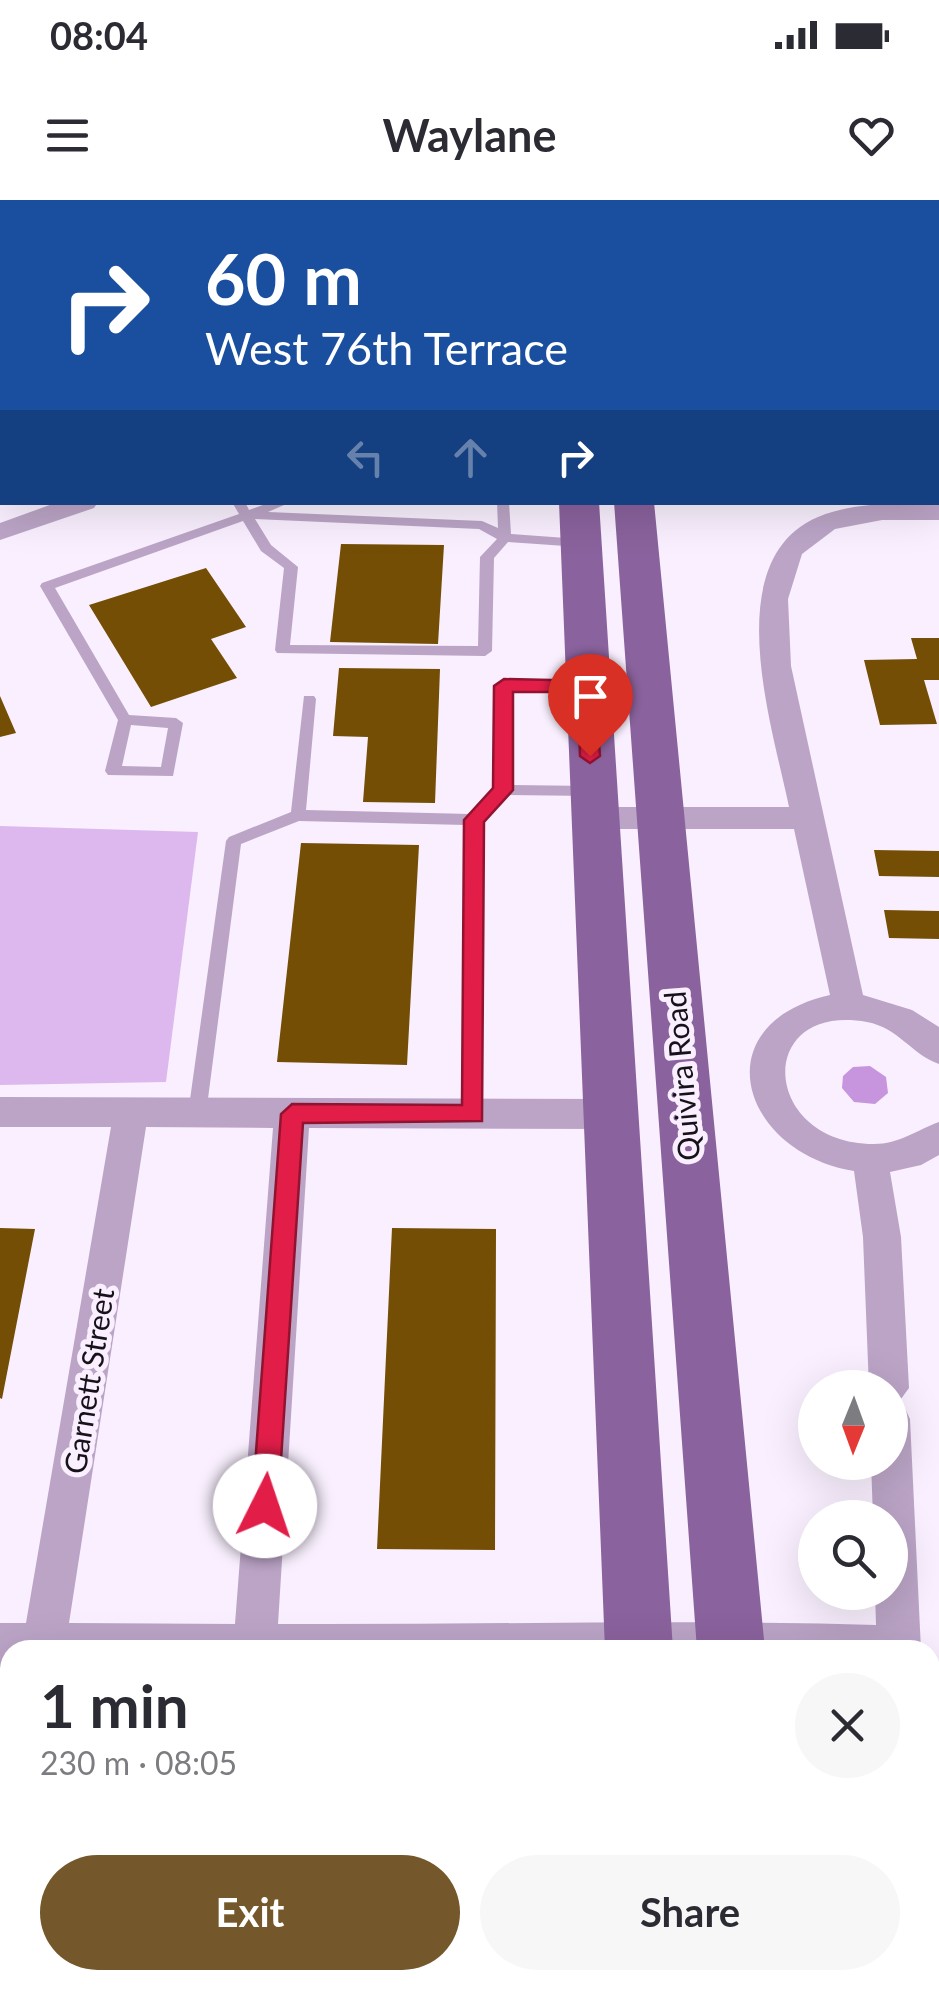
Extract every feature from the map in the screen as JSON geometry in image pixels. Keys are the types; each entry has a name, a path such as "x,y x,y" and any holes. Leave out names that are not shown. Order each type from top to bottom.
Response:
{"main road":[{"name":"Quivira Road","path":"634,505 730,1640"},
{"path":"580,523 639,1640"}],"street":[{"path":"0,532 76,505"},
{"path":"849,1007 828,902 804,818 772,618 791,548 808,533 834,520 868,513 939,512"},
{"path":"592,805 659,818 804,818"},
{"path":"938,1046 910,1024 880,1011 849,1007 805,1017 775,1042 766,1067 769,1094 783,1119 806,1141 837,1156 870,1162 900,1159 926,1149 939,1137"},
{"path":"0,1112 608,1114"},
{"name":"Garnett Street","path":"45,1640 131,1113"},
{"path":"255,1640 292,1114"},
{"path":"870,1162 882,1237 887,1370"},
{"path":"892,1480 898,1640"}],"lane":[{"path":"241,505 266,548 291,567 282,650 485,652 488,557 505,538 580,523"},
{"path":"125,720 176,723 168,772 113,771 125,720 47,586 278,505"},
{"path":"503,505 505,538"},
{"path":"250,516 482,525 505,538"},
{"path":"474,1114 474,820 503,790 504,686 587,686"},
{"path":"298,814 310,699"},
{"path":"503,790 592,805"},
{"path":"198,1114 234,841 298,814 474,820"}],"shaded area":[{"path":"0,826 198,832 166,1082 0,1085"},
{"path":"870,1066 886,1077 888,1093 875,1104 854,1102 842,1088 843,1076 853,1067"}],"building":[{"path":"341,544 444,545 438,644 330,642"},
{"path":"206,568 246,627 211,639 237,678 151,707 89,605"},
{"path":"911,638 939,638 939,680 924,680 937,724 880,725 864,660 917,659"},
{"path":"339,668 440,669 435,803 363,802 368,737 333,736"},
{"path":"0,696 16,733 0,737"},
{"path":"301,843 419,845 407,1065 277,1062"},
{"path":"874,850 939,851 939,877 879,876"},
{"path":"884,910 939,911 939,939 889,938"},
{"path":"0,1228 35,1229 2,1399 0,1398"},
{"path":"392,1228 496,1229 495,1550 377,1549"}],"route":[{"path":"265,1506 292,1114 474,1114 474,820 503,790 504,686 587,686 590,756"}]}
